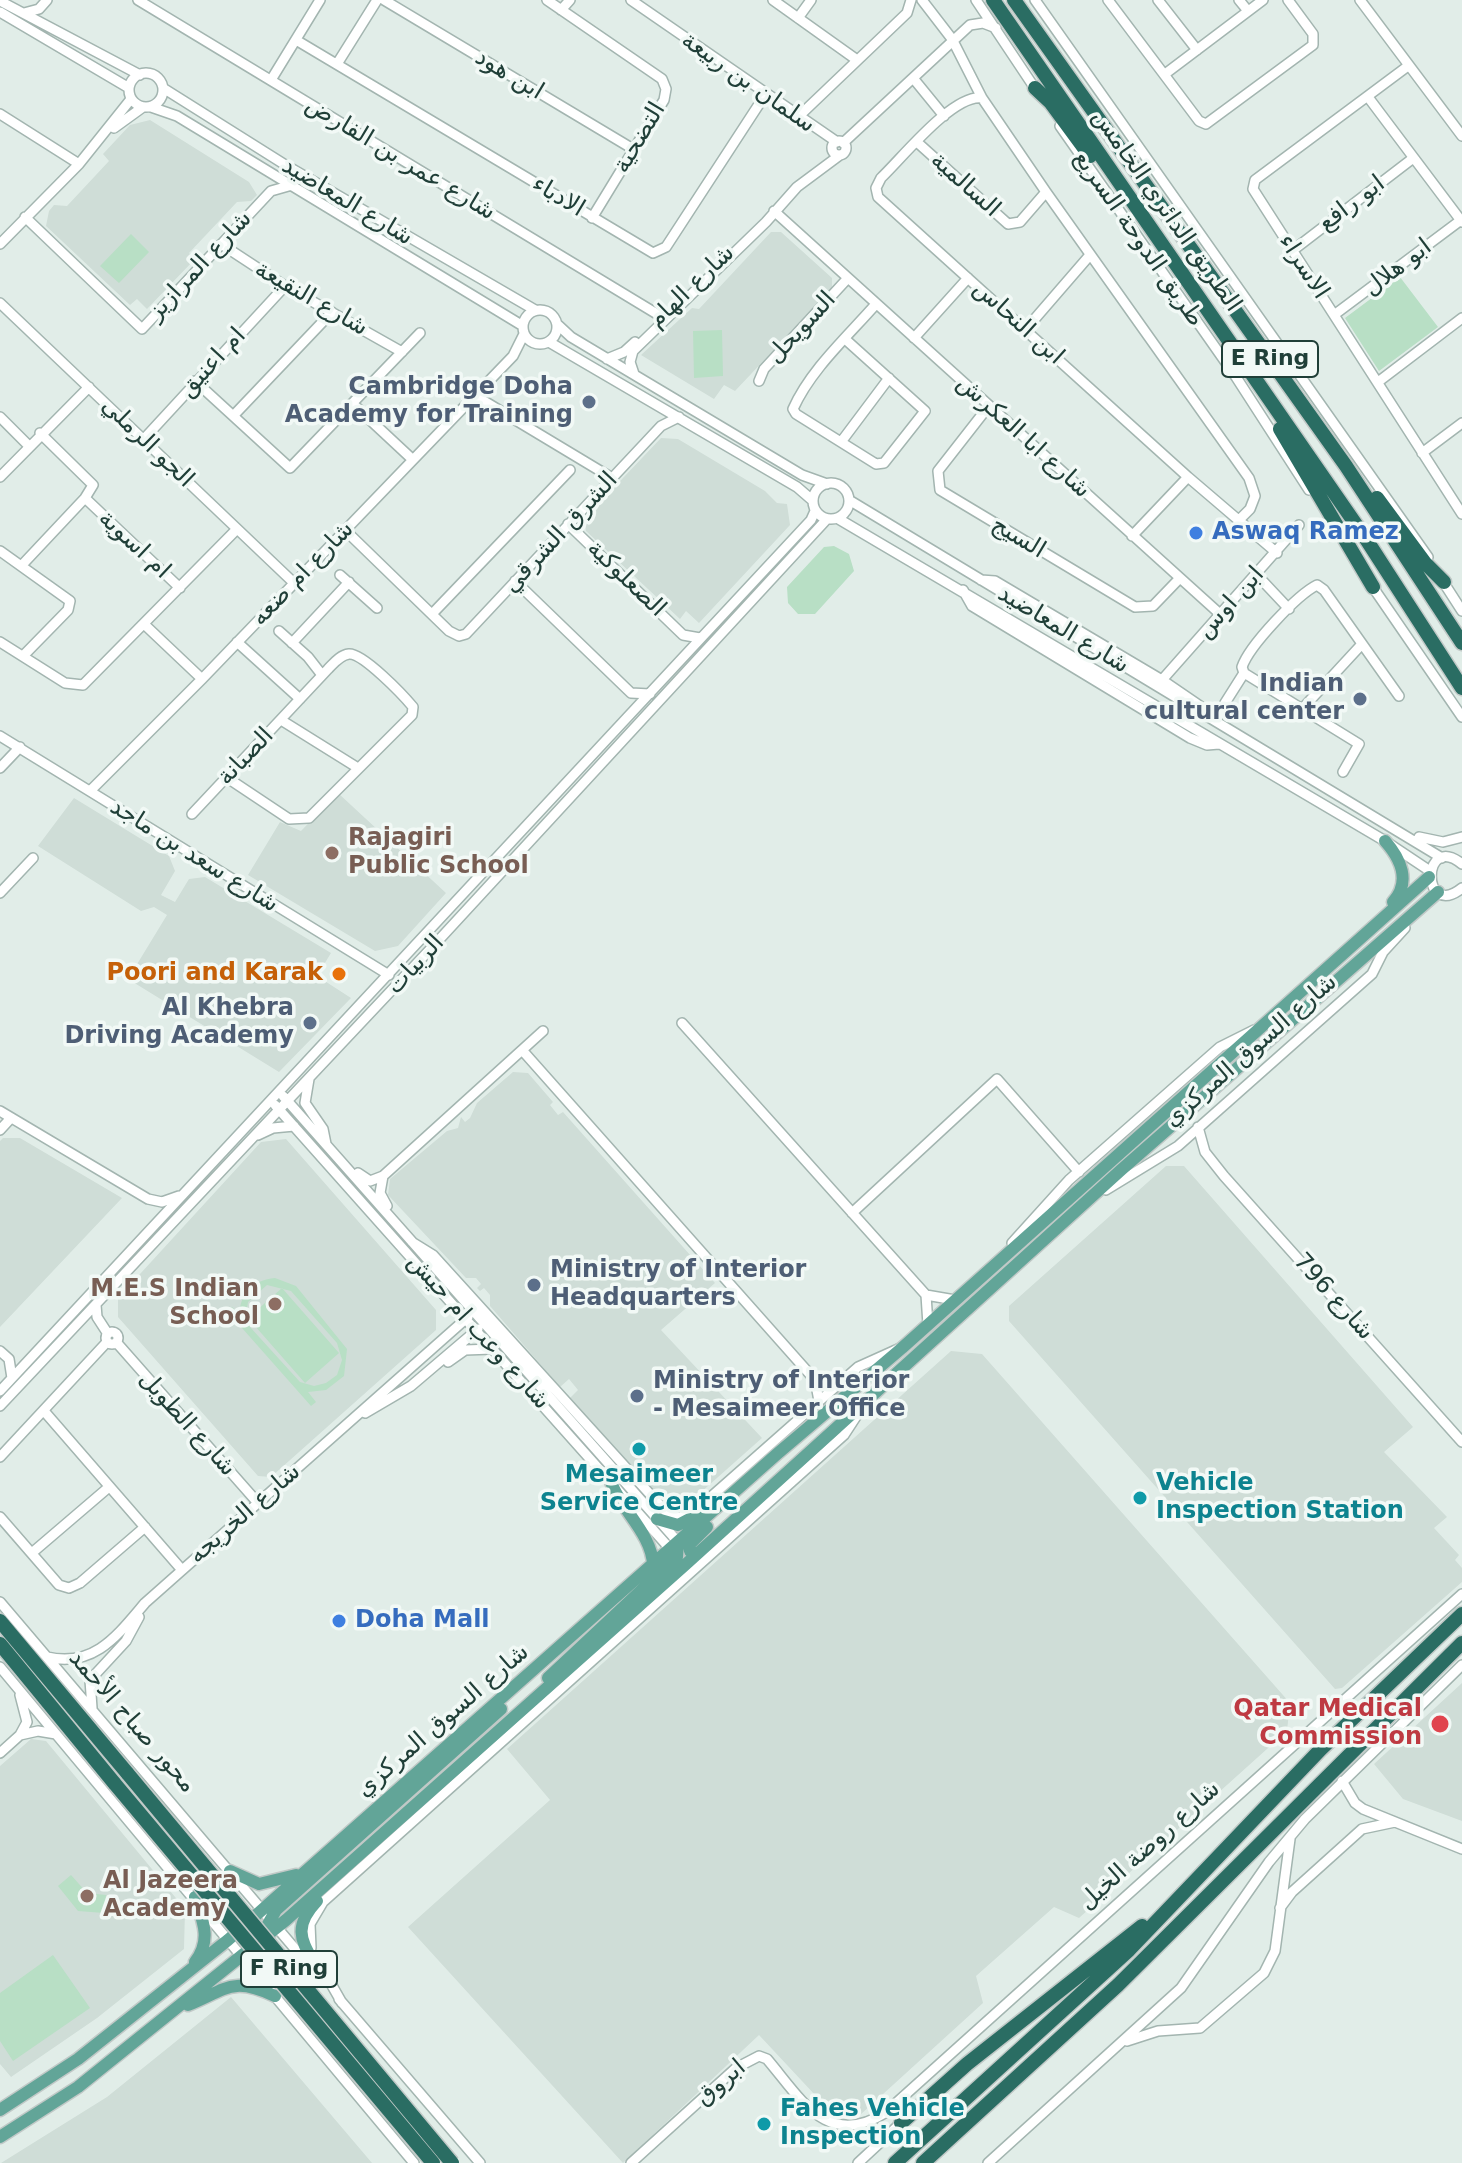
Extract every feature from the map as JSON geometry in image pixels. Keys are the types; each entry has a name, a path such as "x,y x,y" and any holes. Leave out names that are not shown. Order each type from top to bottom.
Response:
{"highway":[{"name":"الطريق الدائري الخامس","path":"993,0 1267,395 1462,688"},
{"name":"الطريق الدائري الخامس","path":"1014,0 1346,466 1462,643"},
{"path":"1024,0 1070,80"},
{"path":"1035,88 1051,103 1124,202 1140,211"},
{"path":"1267,395 1276,423 1373,587"},
{"path":"1346,466 1364,481 1425,563 1444,582"},
{"name":"شارع روضة الخيل","path":"895,2163 1081,1996 1321,1749 1462,1614"},
{"name":"محور صباح الأحمد","path":"0,1621 452,2163"},
{"path":"923,2163 1118,1985 1462,1643"},
{"name":"محور صباح الأحمد","path":"0,1644 433,2163"},
{"path":"901,2123 978,2055 1183,1894"}],"main road":[{"path":"1364,932 1398,898 1403,884 1399,859 1385,841"},
{"name":"شارع السوق المركزي","path":"0,2110 78,2059 228,1940 270,1918 342,1871 539,1695 552,1672 678,1553 754,1474 928,1325 1430,874"},
{"name":"شارع السوق المركزي","path":"270,1918 302,1873 653,1565 678,1553 697,1554 1092,1196 1438,892"},
{"path":"804,1431 806,1413"},
{"path":"697,1554 689,1550 691,1542 769,1472 777,1454"},
{"path":"654,1516 674,1525 688,1522 737,1481 754,1474"},
{"path":"611,1482 620,1502 651,1548 653,1565"},
{"path":"0,2137 78,2087 257,1944 270,1918 515,1697 528,1676"},
{"path":"230,1871 263,1885 302,1873"},
{"path":"322,1980 302,1944 303,1923 342,1871"},
{"path":"186,1975 205,1943 204,1924 195,1897"},
{"path":"257,1944 258,1976"},
{"path":"174,2011 234,1984 254,1987 275,1996"}],"street":[{"name":"شارع عمر بن الفارض","path":"138,0 151,3 271,80 662,317"},
{"path":"271,80 320,0"},
{"path":"337,64 377,0"},
{"name":"ابن هود","path":"384,0 633,149"},
{"name":"التضحية","path":"547,0 664,83 664,100 592,218"},
{"path":"561,10 570,0"},
{"name":"سلمان بن ربيعة","path":"631,0 836,148"},
{"path":"773,0 857,60"},
{"path":"798,18 811,0"},
{"path":"797,118 907,13 911,0"},
{"path":"922,0 952,39 982,98 1046,192 1249,478 1255,496 1250,509 1239,520"},
{"path":"975,0 970,25 983,23 996,28"},
{"name":"طريق الدوحة السريع","path":"975,0 1103,192 1236,377 1462,717"},
{"path":"1035,0 1369,469 1462,611"},
{"path":"1158,0 1197,50"},
{"path":"1239,0 1248,11"},
{"path":"1165,74 1263,0"},
{"path":"1111,1 1199,121 1208,124 1313,45 1313,34 1288,0"},
{"path":"1360,0 1462,136"},
{"path":"0,1 140,75 155,75 163,88 161,99 108,131"},
{"path":"23,13 46,3 47,26"},
{"path":"0,12 147,107"},
{"name":"شارع الهام","path":"634,374 630,362 633,351 836,148 970,25"},
{"name":"الادباء","path":"296,40 650,252 661,251 765,95"},
{"name":"الاسراء","path":"1408,66 1254,183 1254,192 1462,514"},
{"path":"0,244 108,131 140,75"},
{"path":"913,78 944,116"},
{"name":"شارع المعاضيد","path":"163,88 287,166 535,310"},
{"path":"1368,97 1462,221"},
{"name":"ابن النحاس","path":"982,98 962,101 944,116 881,178 876,188 878,197 1188,477 1277,553"},
{"name":"شارع المعاضيد","path":"147,107 177,116 524,330"},
{"path":"755,110 785,109"},
{"path":"0,114 79,164"},
{"path":"0,129 10,120"},
{"name":"السالمية","path":"918,143 1008,224 1020,222 1046,192"},
{"name":"ابو رافع","path":"1292,251 1412,159"},
{"name":"شارع المرازيز","path":"270,172 271,191"},
{"name":"شارع المرازيز","path":"25,217 142,329 271,191 292,185"},
{"name":"شارع الهام","path":"607,359 624,352 774,211"},
{"name":"شارع ابا العكرش","path":"774,211 1220,614"},
{"name":"ابو هلال","path":"1334,315 1462,221"},
{"name":"شارع النقيعة","path":"221,244 285,286 402,352"},
{"path":"1026,329 1090,255"},
{"name":"السويحل","path":"759,381 764,369 848,278"},
{"path":"914,338 968,278"},
{"name":"ام اعنيق","path":"142,441 285,286"},
{"name":"الجو الرملي","path":"0,303 294,583"},
{"path":"845,339 922,406 925,414 884,463 876,464 796,414 793,409 819,369 845,339 876,304"},
{"path":"535,310 547,311 557,324 607,359 802,475 844,489 849,500 846,511 832,518 814,506 797,487 549,342 536,344 524,330 526,316 535,310"},
{"path":"234,415 332,312"},
{"path":"1378,382 1462,318"},
{"path":"549,342 557,324"},
{"name":"شارع ام ضعه","path":"513,356 524,330"},
{"path":"195,381 290,468 420,333"},
{"name":"شارع ام ضعه","path":"91,790 202,679 474,395 513,356 536,344"},
{"path":"841,442 889,378"},
{"path":"0,477 40,433 89,387"},
{"path":"474,395 612,478"},
{"path":"353,404 412,459"},
{"path":"659,405 661,426"},
{"name":"السيج","path":"988,407 938,471 940,490 1135,607 1153,606 1179,579"},
{"path":"0,417 29,446"},
{"name":"الشرق الشرقي","path":"432,614 459,636 472,629 661,426 679,417"},
{"path":"1422,453 1462,423"},
{"path":"40,433 90,480 92,487 85,498"},
{"path":"345,530 387,564 432,614 570,470"},
{"path":"1132,536 1188,477"},
{"path":"814,506 817,489 827,484"},
{"name":"ام اسوية","path":"22,565 85,498 180,588"},
{"name":"شارع المعاضيد","path":"849,500 1214,723 1462,864"},
{"name":"الربيات","path":"0,1391 811,520 814,506"},
{"name":"شارع المعاضيد","path":"832,518 963,590 1385,841 1430,874"},
{"name":"الربيات","path":"0,1406 832,518"},
{"name":"الصعلوكية","path":"568,524 683,635 687,652"},
{"name":"ابن اوس","path":"1162,680 1299,525"},
{"path":"0,642 65,683 78,686 90,680 237,529"},
{"path":"0,551 70,601 68,610 23,656"},
{"path":"340,575 377,608"},
{"path":"1257,575 1289,609"},
{"path":"979,580 995,581 1162,680 1200,706 1214,723"},
{"path":"515,581 631,693 634,711"},
{"path":"292,643 349,582"},
{"path":"1343,772 1359,744 1244,673 1242,667 1247,656 1308,590 1321,587 1399,696"},
{"path":"963,590 972,606 1195,741 1207,745 1220,744"},
{"path":"145,625 202,679"},
{"path":"279,631 325,672"},
{"name":"الصعلوكية","path":"683,635 700,638"},
{"path":"237,642 300,699"},
{"path":"1302,709 1362,644"},
{"name":"الصبانة","path":"192,814 325,672 347,654 362,658 413,710 381,748 358,768"},
{"path":"1059,658 1074,656"},
{"path":"1225,703 1244,673"},
{"path":"631,693 650,694"},
{"path":"226,777 289,819 302,821 315,813 358,768 281,720"},
{"name":"شارع سعد بن ماجد","path":"0,736 91,790 171,844 389,975"},
{"path":"0,768 20,747"},
{"path":"1399,829 1436,842 1462,837"},
{"path":"1462,847 1430,874 1438,892 1449,895 1462,888"},
{"path":"0,893 33,858"},
{"name":"شارع السوق المركزي","path":"1092,1196 1178,1146 1372,974 1383,952 1408,925 1414,911"},
{"path":"682,1023 926,1295 930,1310 928,1325"},
{"name":"شارع السوق المركزي","path":"997,1262 1079,1172 1220,1047 1254,1030"},
{"path":"342,1163 367,1180 383,1176 543,1031"},
{"path":"522,1050 815,1380 819,1401"},
{"path":"310,1076 305,1103 323,1129 326,1144"},
{"path":"852,1213 997,1079 1079,1172"},
{"name":"شارع وعب ام حيش","path":"278,1091 474,1311 492,1349 678,1553"},
{"name":"شارع وعب ام حيش","path":"269,1100 358,1205 465,1319 480,1327 542,1390 654,1516 678,1553"},
{"path":"0,1111 148,1199 162,1202 183,1194"},
{"path":"0,1130 11,1118"},
{"path":"252,1139 273,1128 294,1126"},
{"name":"شارع 796","path":"1198,1127 1205,1152 1462,1442"},
{"path":"1178,1146 1193,1145 1205,1152"},
{"path":"383,1176 380,1193 395,1222"},
{"path":"148,1199 155,1210 155,1223"},
{"name":"شارع وعب ام حيش","path":"412,1242 433,1255 668,1514 678,1518"},
{"path":"926,1295 955,1300"},
{"name":"شارع الطويل","path":"96,1305 97,1317 111,1339 258,1503"},
{"name":"شارع الخريجه","path":"47,1657 74,1661 95,1651 124,1629 182,1570 474,1311"},
{"name":"شارع الخريجه","path":"339,1431 424,1375 480,1327"},
{"path":"0,1457 111,1339"},
{"name":"شارع السوق المركزي","path":"678,1518 696,1510 866,1361 902,1348"},
{"path":"424,1375 465,1350 492,1349"},
{"path":"0,1351 9,1359 29,1360"},
{"path":"9,1359 12,1378"},
{"path":"815,1380 836,1386"},
{"path":"542,1390 556,1393"},
{"name":"شارع السوق المركزي","path":"342,2003 309,1941 310,1924 319,1907 844,1435 866,1402"},
{"path":"44,1411 182,1570"},
{"path":"33,1552 109,1487"},
{"path":"645,1488 654,1516"},
{"path":"0,1517 59,1585 75,1586 145,1527"},
{"name":"شارع روضة الخيل","path":"810,2108 830,2123 863,2125 904,2098 1462,1594"},
{"name":"شارع الخريجه","path":"95,1672 126,1641 152,1598"},
{"name":"محور صباح الأحمد","path":"0,1602 230,1871"},
{"path":"93,1711 89,1682 95,1672 86,1667 95,1651"},
{"path":"988,2163 1198,1968 1291,1835 1462,1665"},
{"path":"0,1667 414,2163"},
{"path":"18,1688 27,1713 20,1735"},
{"path":"0,1753 20,1735 38,1731 56,1734"},
{"path":"1342,1781 1355,1803 1462,1849"},
{"path":"1278,1912 1292,1892 1362,1829 1395,1822"},
{"path":"1117,2046 1147,2034 1196,2030 1210,2021 1268,1967 1275,1951 1291,1835"},
{"path":"230,1871 480,2163"},
{"name":"ابروق","path":"631,2163 750,2058 767,2059 810,2108"},
{"path":"858,2163 901,2123"}],"shaded area":[{"path":"150,120 249,182 257,195 251,201 237,202 189,253 195,259 147,309 137,299 130,305 46,226 49,211 54,205 67,206 109,161 103,154 130,125"},
{"path":"771,232 781,232 832,278 832,288 735,391 724,385 714,399 641,355 692,308 699,309"},
{"path":"661,438 678,439 765,491 777,503 787,504 790,525 699,623 686,611 680,619 586,531 584,519"},
{"name":"Rajagiri Public School","path":"338,793 446,893 398,946 375,951 248,875 280,822 301,831"},
{"name":"Al Khebra Driving Academy","path":"74,798 169,856 175,871 161,895 175,902 189,879 205,877 331,953 317,976 351,998 279,1072 128,979 167,915 154,907 141,911 38,846"},
{"path":"513,1072 528,1073 553,1102 550,1105 558,1115 563,1112 715,1283 661,1330 762,1438 690,1502 661,1501 570,1398 578,1390 569,1379 560,1387 490,1306 490,1295 484,1288 480,1291 477,1288 481,1284 476,1278 466,1278 388,1195 390,1179 447,1131 458,1128 461,1117 465,1122 470,1118 477,1103"},
{"path":"3,1138 20,1138 122,1198 0,1327 0,1141"},
{"name":"M.E.S Indian School","path":"286,1139 436,1310 436,1330 271,1477 258,1476 118,1317 118,1298 261,1142"},
{"path":"1166,1166 1184,1166 1413,1427 1384,1452 1447,1517 1434,1528 1459,1555 1455,1560 1462,1568 1462,1582 1342,1688 1335,1689 1009,1321 1009,1306"},
{"path":"951,1351 982,1354 1290,1703 1287,1731 1079,1918 1054,1907 976,1976 983,2003 860,2115 830,2111 759,2035 623,2163 408,1927 550,1800 507,1749"},
{"name":"Qatar Medical Commission","path":"1462,1683 1462,1821 1403,1799 1374,1764"},
{"name":"Al Jazeera Academy","path":"31,1739 46,1741 185,1909 184,1949 97,2018 11,2077 0,2064 0,1766"},
{"path":"231,1997 372,2163 1,2163 107,2097"}],"green space":[{"path":"131,234 149,252 119,283 100,266"},
{"path":"1400,277 1438,327 1379,371 1345,318"},
{"path":"722,330 723,376 694,378 693,331"},
{"path":"834,546 849,554 854,571 815,614 798,614 788,603 787,587 824,547"},
{"path":"275,1278 296,1286 347,1349 344,1376 326,1390 308,1392 316,1402 311,1406 227,1311 232,1307 239,1314 245,1294 254,1285","holes":["267,1285 291,1291 337,1343 342,1360 337,1375 326,1383 314,1386 300,1382 250,1327 246,1314 248,1302"]},
{"path":"282,1288 339,1353 305,1383 248,1318"},
{"path":"71,1875 87,1893 106,1895 104,1913 78,1911 58,1886"},
{"path":"53,1955 90,2008 13,2061 0,2041 0,1993"}],"place":[{"name":"Cambridge Doha Academy for Training","path":"589,402"},
{"name":"Aswaq Ramez","path":"1196,533"},
{"name":"Indian cultural center","path":"1360,699"},
{"name":"Rajagiri Public School","path":"332,853"},
{"name":"Poori and Karak","path":"339,974"},
{"name":"Al Khebra Driving Academy","path":"310,1023"},
{"name":"Ministry of Interior Headquarters","path":"534,1285"},
{"name":"M.E.S Indian School","path":"275,1304"},
{"name":"Ministry of Interior - Mesaimeer Office","path":"637,1396"},
{"name":"Mesaimeer Service Centre","path":"639,1449"},
{"name":"Vehicle Inspection Station","path":"1140,1498"},
{"name":"Doha Mall","path":"339,1621"},
{"name":"Qatar Medical Commission","path":"1440,1724"},
{"name":"Al Jazeera Academy","path":"87,1896"},
{"name":"Fahes Vehicle Inspection","path":"764,2124"}]}
